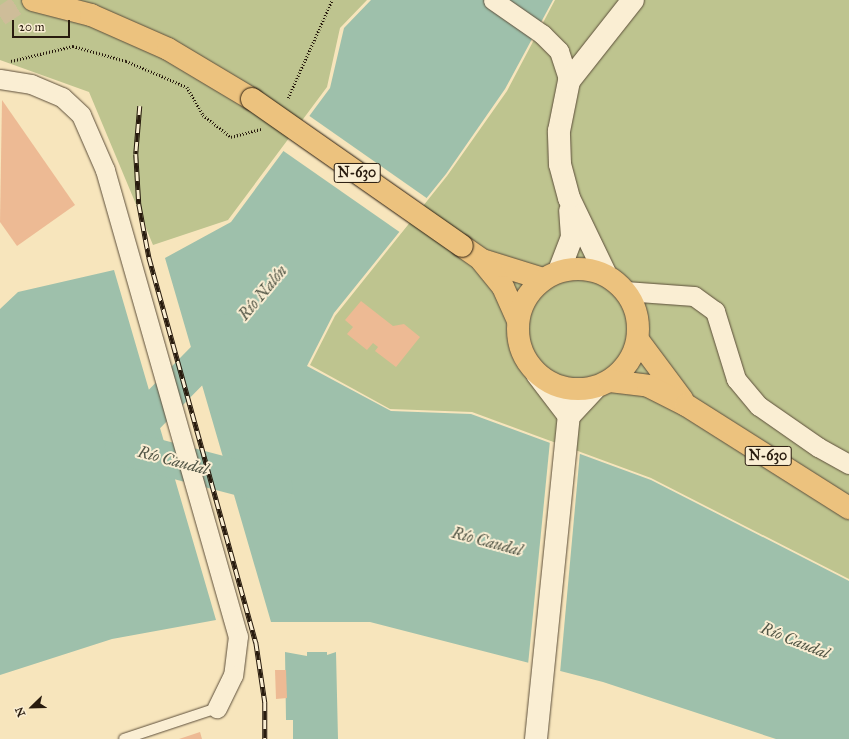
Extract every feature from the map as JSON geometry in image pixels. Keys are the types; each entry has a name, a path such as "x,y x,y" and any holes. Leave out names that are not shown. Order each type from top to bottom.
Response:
{"highway":[{"name":"N-630","path":"33,0 91,15 168,49 252,99 482,260 503,287 518,321"},
{"name":"N-630","path":"482,260 551,275 575,268 606,275 626,291 637,317 638,340 623,370 602,384"},
{"name":"N-630","path":"551,275 524,302 518,321 519,340 526,358 537,374 564,388 602,384 648,386 686,405 849,508"},
{"name":"N-630","path":"638,340 654,366 686,405"}],"street":[{"path":"493,0 542,34 559,51 569,81"},
{"path":"551,275 572,237 569,198 560,164 559,131 569,81 633,0"},
{"path":"0,79 31,84 62,97 81,115 105,170 238,636 233,675 217,708"},
{"path":"569,198 606,275"},
{"path":"626,291 694,296 715,311 726,354 740,384 759,406 818,447 849,464"},
{"path":"537,374 569,416"},
{"path":"536,739 569,416 602,384"}],"lane":[{"path":"124,739 217,708"}],"shaded area":[{"path":"0,0 367,0 340,28 327,87 228,220 153,245 89,92 0,60"},
{"path":"555,0 849,0 849,579 651,478 472,412 390,409 310,365 335,316 447,176 507,91"}],"water":[{"path":"371,0 553,0 505,89 446,174 334,313 307,366 391,411 471,414 651,480 849,581 849,739 776,739 603,682 370,622 271,622 165,258 231,222 330,88 344,28"},
{"path":"114,270 216,620 112,639 0,675 0,309 18,292"},
{"path":"285,652 307,656 307,652 327,652 327,655 336,652 338,739 293,739 293,720 286,720"}],"pier":[{"path":"308,115 428,199 401,233 282,150"},
{"path":"550,441 580,452 560,673 528,665"}],"building":[{"path":"2,100 75,205 17,246 0,222"},
{"path":"361,301 393,326 404,324 420,337 396,367 375,351 378,347 373,343 367,350 347,334 353,327 345,320"},
{"path":"275,670 286,670 287,698 276,699"},
{"path":"200,732 202,739 179,739"}],"waterway":[{"name":"Río Nalón","path":"121,442 230,331"},
{"name":"Río Caudal","path":"122,447 275,487"}],"tunnel":[{"path":"0,16 25,0"}],"railway":[{"path":"140,106 136,154 139,204 149,257 256,642 265,702 265,739"}]}
